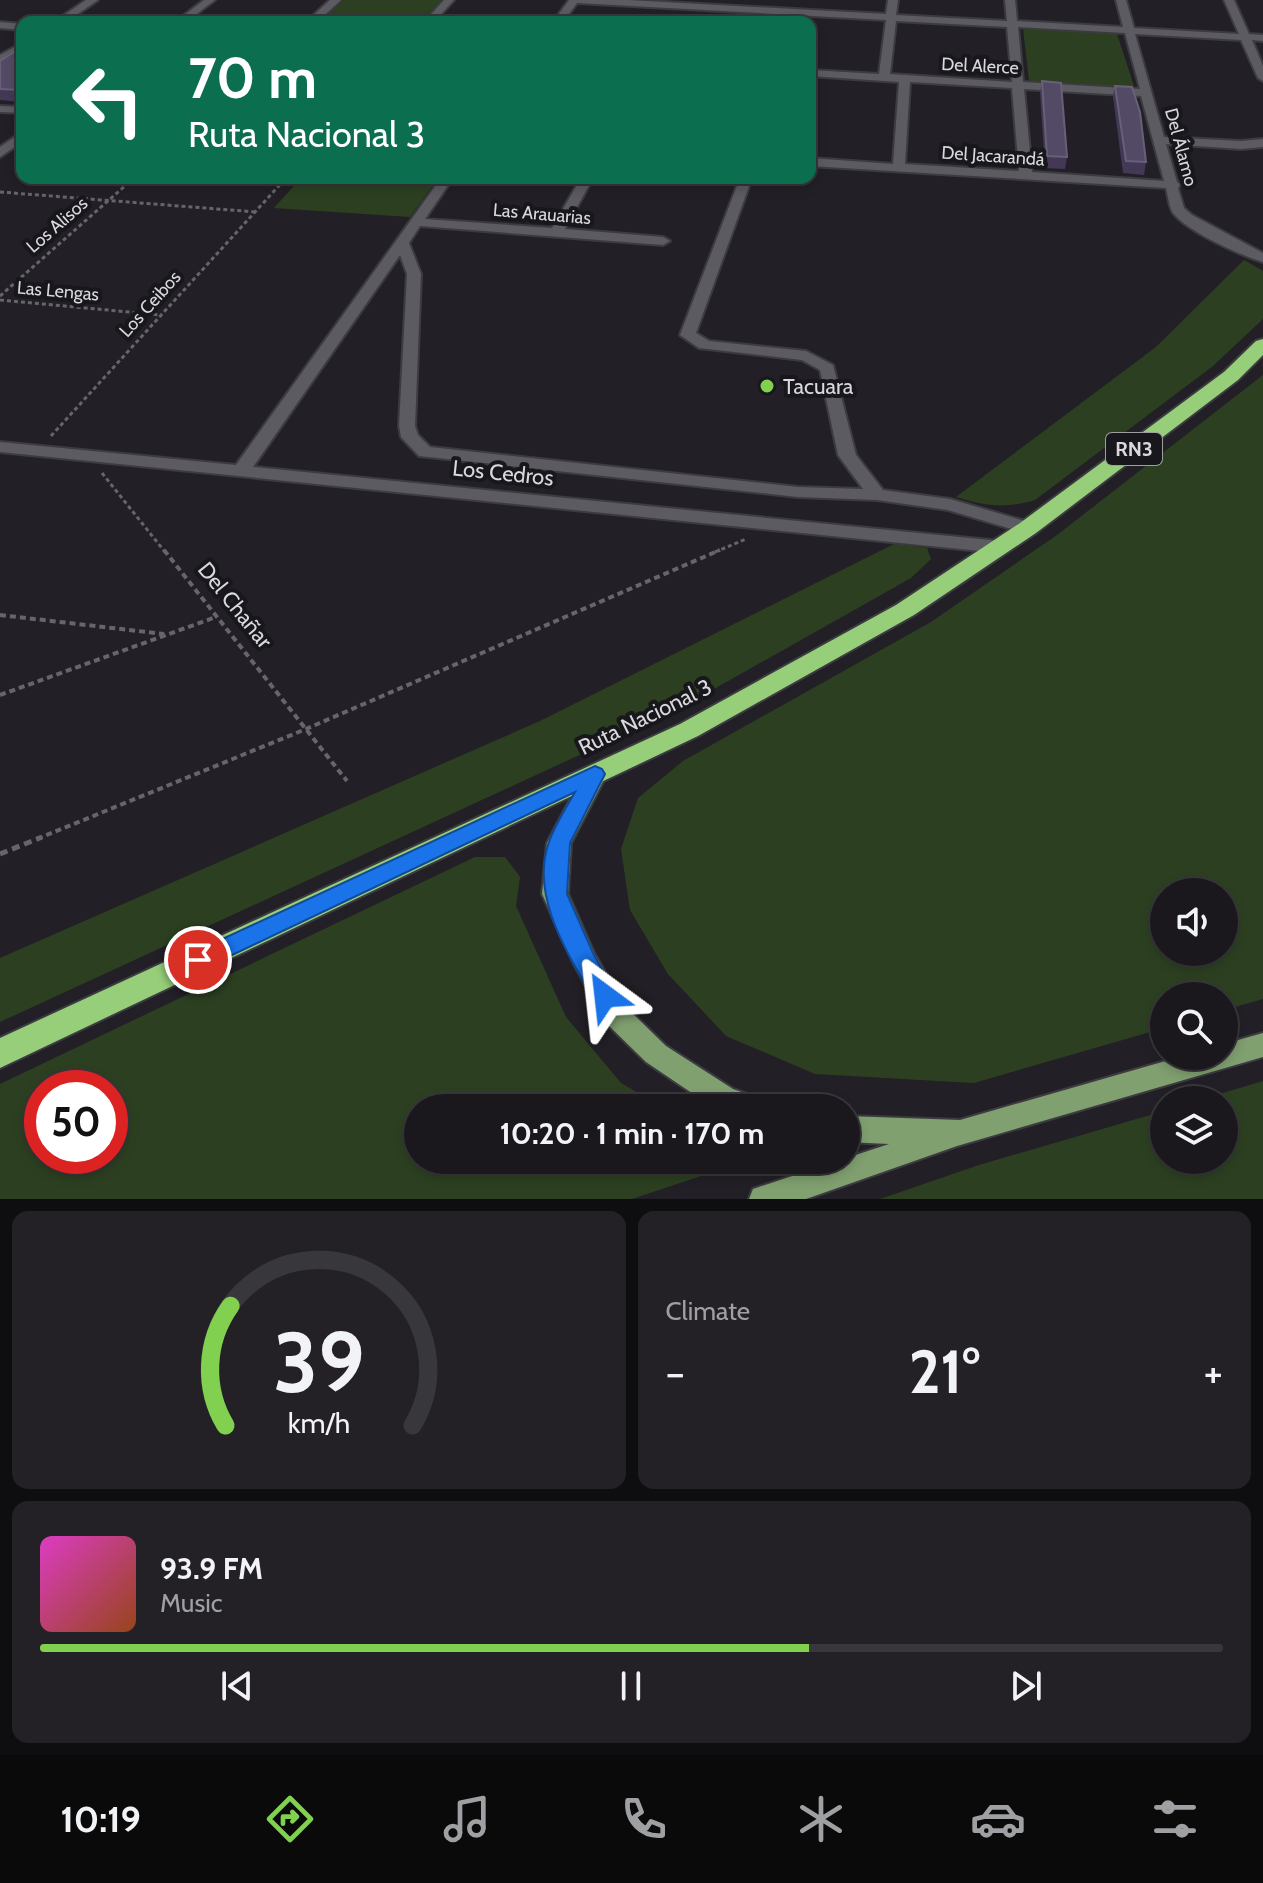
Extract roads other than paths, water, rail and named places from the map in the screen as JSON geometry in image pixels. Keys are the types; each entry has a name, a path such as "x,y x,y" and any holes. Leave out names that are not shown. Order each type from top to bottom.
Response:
{"highway":[{"name":"Ruta Nacional 3","path":"0,1054 689,730 891,618 1028,528 1231,376 1263,345"}],"main road":[{"path":"595,774 559,843 555,894 583,957 616,1015 656,1054 716,1094"},
{"path":"764,1199 960,1133 1263,1045"},
{"path":"860,1129 960,1133"}],"street":[{"path":"68,16 93,0"},
{"path":"188,16 210,0"},
{"path":"318,16 336,0"},
{"path":"434,16 449,0"},
{"path":"563,16 575,0 1263,38"},
{"path":"884,78 893,0"},
{"path":"1010,0 1026,176"},
{"name":"Del Álamo","path":"1121,0 1174,185 1178,210 1190,222 1263,258"},
{"path":"1229,0 1263,78"},
{"name":"Del Alerce","path":"816,73 1148,93"},
{"path":"899,168 905,79"},
{"path":"1161,140 1241,145 1263,143"},
{"path":"0,153 16,141"},
{"name":"Del Jacarandá","path":"816,162 1174,185"},
{"path":"241,471 443,184"},
{"path":"556,233 584,184"},
{"path":"744,184 688,335 705,345 806,356 827,368 847,455 877,495"},
{"name":"Las Arauarias","path":"418,222 663,241"},
{"path":"401,241 414,274 407,426 410,437 425,452 798,492 877,495 950,505 1028,528"},
{"name":"Los Cedros","path":"0,447 1000,547"}],"place":[{"name":"Tacuara","path":"767,386"}]}
